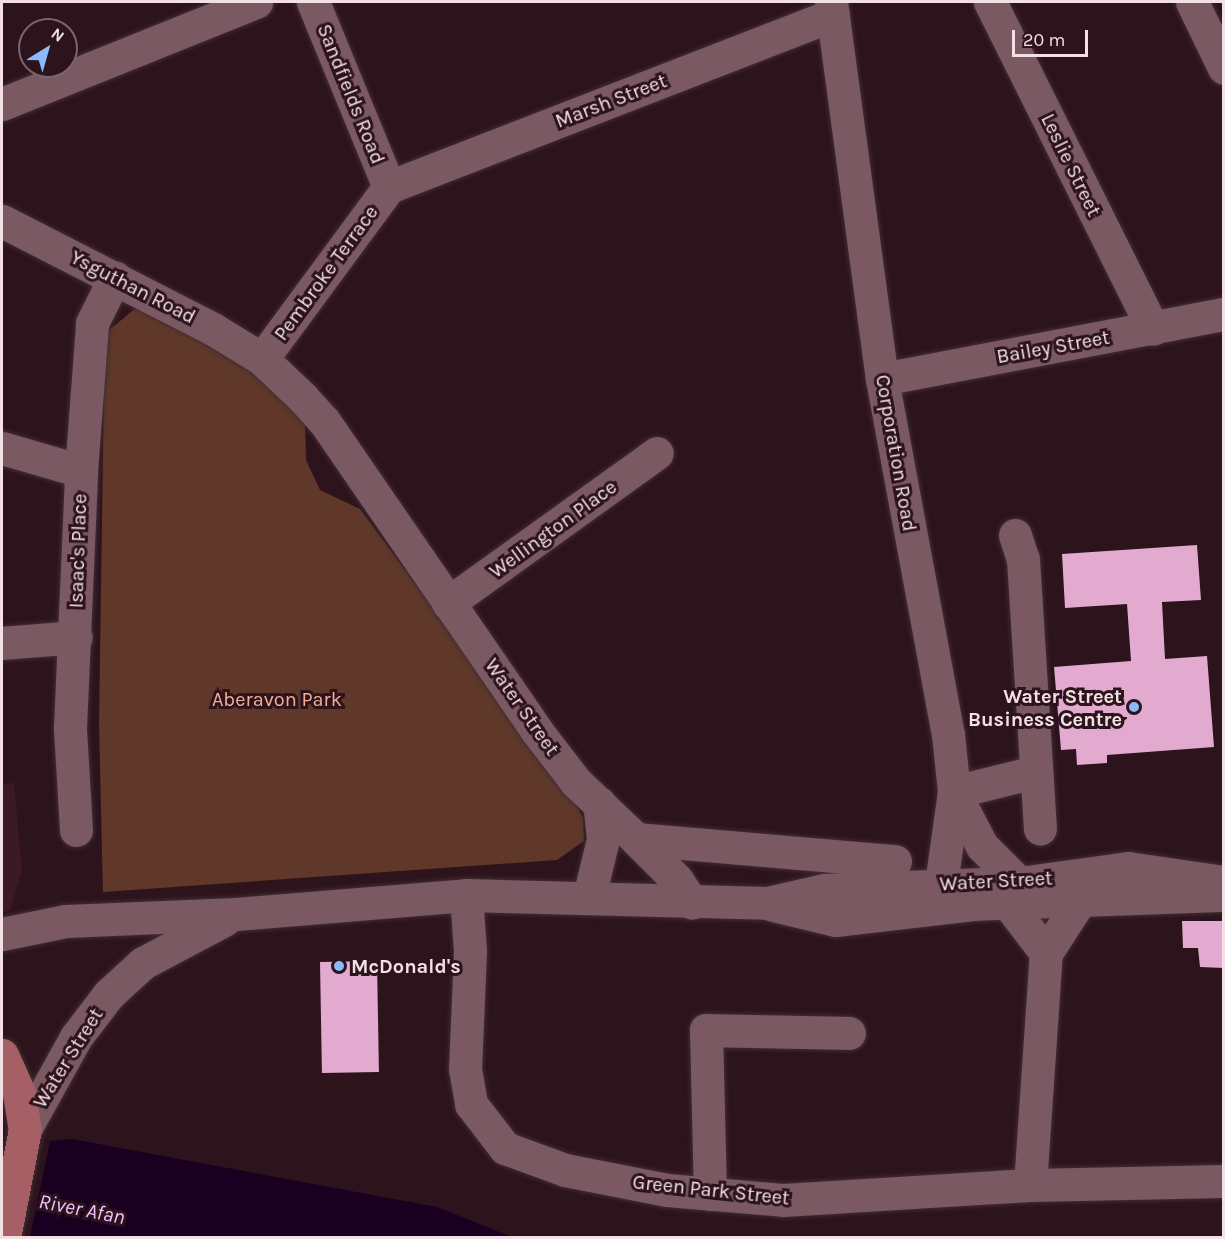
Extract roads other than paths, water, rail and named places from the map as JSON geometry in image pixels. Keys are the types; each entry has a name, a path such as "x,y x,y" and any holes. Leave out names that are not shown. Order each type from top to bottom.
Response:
{"main road":[{"path":"2,1055 19,1093 25,1133 4,1238"}],"street":[{"path":"2,104 256,2"},
{"name":"Sandfields Road","path":"313,2 389,187"},
{"name":"Leslie Street","path":"990,2 1153,329"},
{"path":"1191,2 1224,68"},
{"name":"Marsh Street","path":"389,187 832,8"},
{"name":"Corporation Road","path":"832,8 882,379 948,734 954,792 982,846 1013,892 1046,953"},
{"name":"Pembroke Terrace","path":"262,359 389,187"},
{"name":"Ysguthan Road","path":"2,221 115,277 262,359"},
{"name":"Isaac's Place","path":"76,830 70,728 76,638 81,471 92,323 115,277"},
{"name":"Bailey Street","path":"882,379 1224,314"},
{"name":"Water Street","path":"262,359 324,421 536,730 576,782 677,880 692,903"},
{"path":"2,448 81,471"},
{"name":"Wellington Place","path":"448,603 657,453"},
{"path":"1026,550 1034,772 1040,828"},
{"path":"2,643 76,638"},
{"path":"973,904 941,884 954,792 1034,772"},
{"path":"589,897 603,839 599,803"},
{"path":"636,839 895,861"},
{"name":"Water Street","path":"767,903 836,920 973,904 1013,892 1128,868 1224,882"},
{"name":"Water Street","path":"2,934 66,921 236,914 466,895 589,897 692,903 767,903 824,890 941,884 1081,899 1224,895"},
{"name":"Green Park Street","path":"466,895 470,951 465,1069 471,1104 505,1148 566,1170 710,1194 783,1200 1030,1185 1224,1181"},
{"path":"1030,1185 1046,953 1081,899"},
{"name":"Water Street","path":"25,1133 76,1037 109,994 143,963 236,914"},
{"path":"710,1194 706,1030 849,1033"}],"water":[{"name":"River Afan","path":"2,1132 50,1141 72,1139 437,1207 512,1237 2,1237"}],"place":[{"name":"Water Street Business Centre","path":"1134,707"},
{"name":"McDonald's","path":"339,966"}],"park label":[{"name":"Aberavon Park","path":"277,699"}]}
